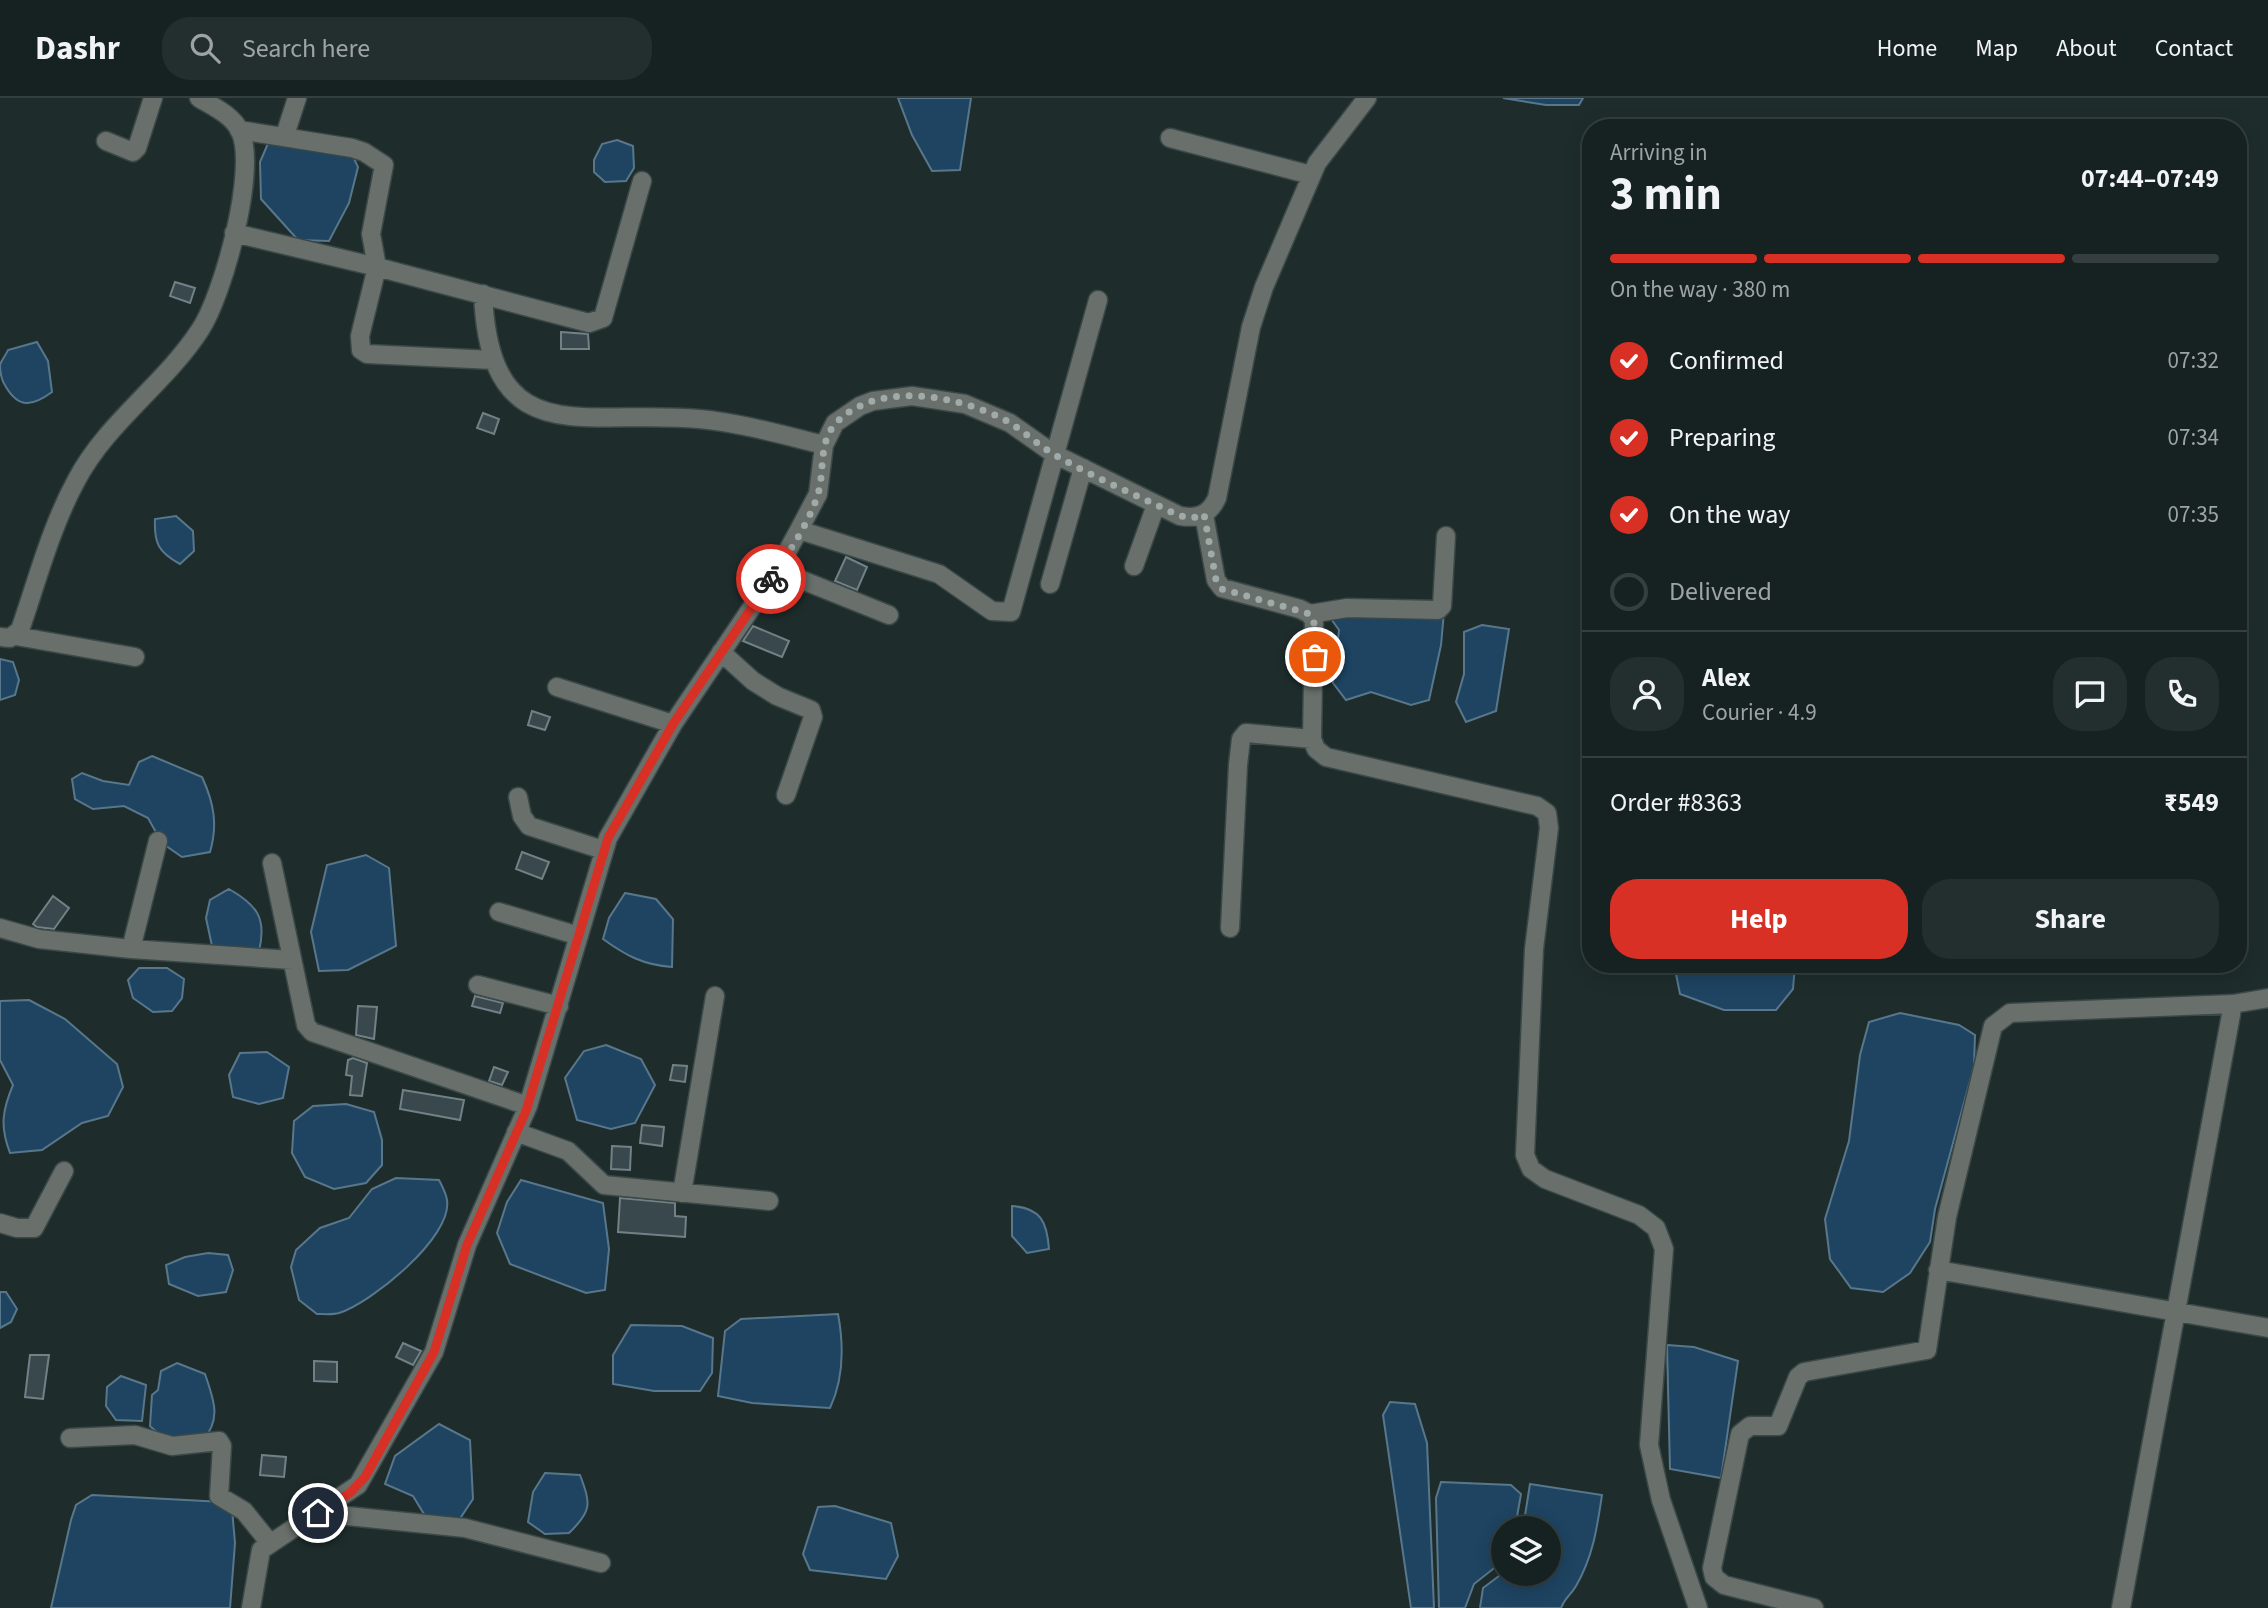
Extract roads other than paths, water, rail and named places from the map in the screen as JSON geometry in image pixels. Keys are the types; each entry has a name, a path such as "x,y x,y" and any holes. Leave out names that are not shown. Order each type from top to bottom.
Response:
{"street":[{"path":"106,141 133,152 137,148 153,98"},
{"path":"135,657 8,636 76,481 94,452 198,333 215,303 234,233 247,160 239,130 222,112 199,98"},
{"path":"285,135 297,98"},
{"path":"251,1608 259,1558 269,1542 350,1493 365,1477 430,1362 442,1333 467,1245 528,1106 603,850 673,724 777,570 799,530 818,494 824,445 835,423 860,406 873,401 912,396 951,400 1010,423 1054,454 1180,516 1193,518 1204,514 1217,498 1251,327 1260,298 1311,175 1367,98"},
{"path":"239,130 285,135 365,152 384,165 371,234 377,267 360,336 361,350 367,354 493,360"},
{"path":"1170,138 1311,175"},
{"path":"234,233 377,267 589,323 603,318 642,181"},
{"path":"483,294 485,328 493,360 503,383 517,398 537,408 602,419 697,418 731,423 824,445"},
{"path":"799,530 939,574 992,611 1011,612 1098,300"},
{"path":"1050,584 1083,468"},
{"path":"1134,566 1156,505"},
{"path":"1204,514 1216,580 1222,589 1310,614 1347,608 1438,610 1442,606 1446,536"},
{"path":"777,570 889,615"},
{"path":"1310,614 1317,630 1312,739 1317,749 1326,757 1537,806 1547,813 1549,828 1534,949 1525,1156 1531,1169 1545,1179 1639,1215 1656,1228 1664,1250 1649,1445 1661,1500 1698,1608"},
{"path":"721,652 752,681 777,696 811,710 813,717 786,795"},
{"path":"557,687 673,724"},
{"path":"1230,928 1241,738 1253,731 1312,739"},
{"path":"518,797 522,816 529,826 603,850"},
{"path":"131,949 158,841"},
{"path":"272,863 306,1025 312,1032 528,1106"},
{"path":"499,912 579,936"},
{"path":"0,928 39,939 131,949 292,960"},
{"path":"478,985 559,1006"},
{"path":"682,1193 715,996"},
{"path":"1814,1608 1724,1585 1714,1577 1712,1568 1740,1434 1749,1426 1778,1426 1798,1377 1804,1372 1927,1350 1938,1270 1989,1040 2000,1018 2010,1013 2233,1004 2268,998"},
{"path":"2121,1608 2233,1004"},
{"path":"516,1132 568,1152 604,1185 769,1201"},
{"path":"0,1223 17,1228 34,1228 64,1171"},
{"path":"1938,1270 2268,1328"},
{"path":"70,1438 135,1435 172,1446 219,1441 222,1447 219,1496 244,1511 269,1542"},
{"path":"318,1513 465,1528 600,1563"}],"water":[{"path":"898,98 971,98 960,170 932,171 912,135"},
{"path":"1503,98 1583,98 1579,105 1546,105"},
{"path":"617,140 633,146 634,168 626,181 605,182 594,172 594,160 602,144"},
{"path":"269,141 346,142 358,167 349,203 329,241 298,240 261,199 260,162"},
{"path":"37,342 48,361 52,392 33,402 21,402 4,384 0,365 8,350"},
{"path":"176,516 193,531 194,551 180,564 162,551 155,534 155,519"},
{"path":"1444,612 1441,645 1429,700 1411,705 1371,692 1346,700 1333,683 1339,630 1329,616"},
{"path":"1482,625 1509,629 1496,711 1466,722 1456,702 1464,674 1464,632"},
{"path":"0,659 13,662 19,680 15,695 0,700"},
{"path":"152,756 202,777 214,814 210,852 182,857 162,843 148,818 124,806 93,809 75,799 72,779 82,773 103,781 129,785 139,762"},
{"path":"366,855 389,868 396,946 348,970 319,971 311,932 327,865"},
{"path":"229,889 247,901 258,914 262,930 259,951 212,946 206,918 210,900"},
{"path":"625,893 656,899 673,919 672,967 635,958 603,939 609,918"},
{"path":"139,968 167,968 184,979 182,998 172,1011 153,1012 133,998 128,980"},
{"path":"1676,973 1794,973 1793,989 1776,1010 1724,1010 1680,994"},
{"path":"29,1000 65,1019 117,1064 123,1087 108,1116 82,1123 42,1150 10,1153 4,1119 6,1103 13,1085 0,1060 0,1001"},
{"path":"1900,1013 1959,1025 1975,1035 1974,1066 1935,1209 1930,1242 1910,1273 1883,1292 1851,1288 1830,1259 1825,1219 1849,1141 1860,1055 1869,1022"},
{"path":"606,1045 641,1059 655,1085 635,1123 611,1129 577,1120 565,1078 584,1051"},
{"path":"267,1052 289,1067 283,1098 259,1104 233,1097 229,1075 240,1053"},
{"path":"346,1104 374,1112 382,1140 382,1165 366,1183 334,1189 305,1177 292,1153 294,1121 313,1106"},
{"path":"396,1178 439,1180 447,1200 445,1215 437,1232 407,1267 370,1296 339,1313 317,1314 299,1300 291,1267 296,1250 320,1228 349,1218 372,1189"},
{"path":"521,1180 603,1203 609,1249 605,1290 586,1293 510,1264 497,1233 507,1202"},
{"path":"1012,1206 1030,1210 1041,1218 1049,1249 1027,1253 1012,1236"},
{"path":"208,1253 228,1255 233,1270 226,1292 198,1296 169,1284 166,1265 185,1257"},
{"path":"0,1292 6,1292 17,1309 11,1322 0,1328"},
{"path":"838,1314 842,1362 830,1408 752,1403 718,1396 725,1331 741,1319"},
{"path":"631,1325 682,1326 713,1338 712,1373 700,1391 654,1391 613,1384 613,1355"},
{"path":"1667,1345 1694,1347 1738,1361 1721,1478 1670,1469"},
{"path":"177,1363 205,1374 214,1417 202,1442 171,1445 150,1426 152,1395 158,1390 161,1371"},
{"path":"121,1376 146,1385 142,1421 116,1420 106,1406 107,1387"},
{"path":"1390,1402 1415,1404 1427,1443 1434,1608 1411,1608 1383,1415"},
{"path":"439,1424 470,1440 473,1499 459,1520 430,1524 413,1496 385,1484 395,1456"},
{"path":"545,1473 580,1475 587,1507 582,1519 569,1533 545,1534 528,1522 533,1492"},
{"path":"1441,1482 1511,1485 1521,1494 1517,1516 1491,1516 1491,1571 1474,1584 1465,1608 1439,1608 1436,1498"},
{"path":"1530,1484 1602,1495 1587,1564 1561,1608 1480,1608 1483,1588 1491,1582 1491,1586 1561,1586 1561,1516 1525,1516"},
{"path":"92,1495 223,1502 232,1509 235,1543 230,1608 51,1608 76,1505"},
{"path":"835,1506 891,1523 898,1556 886,1579 810,1570 803,1554 818,1507"}]}
